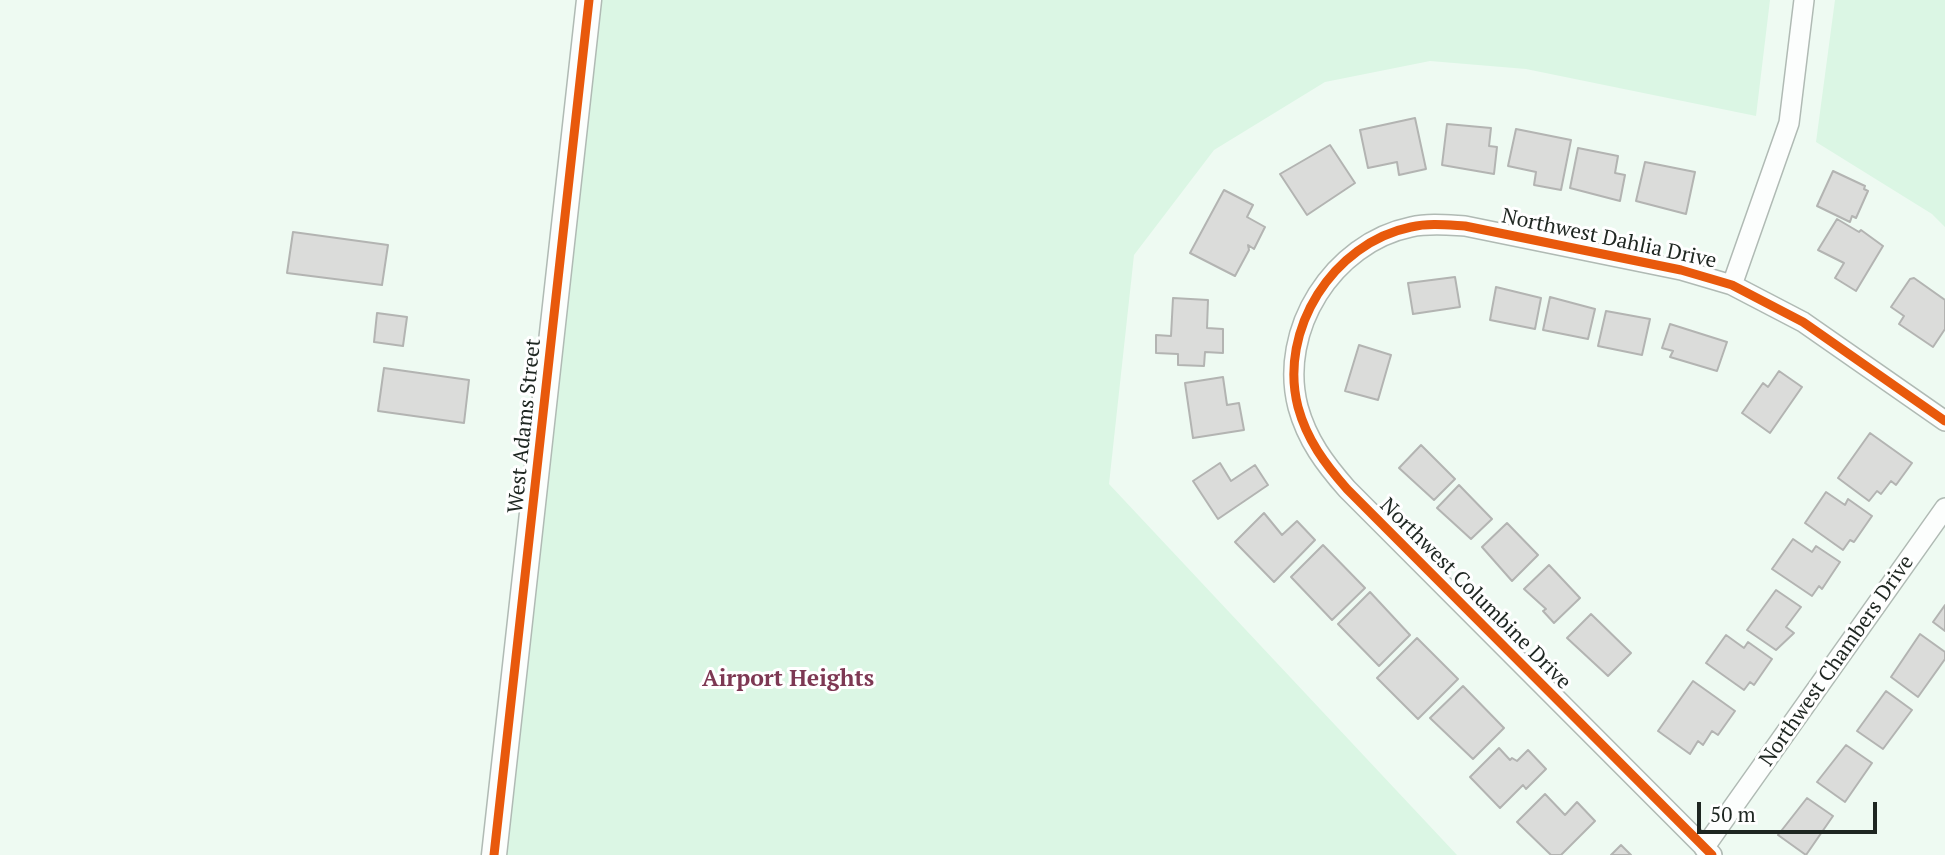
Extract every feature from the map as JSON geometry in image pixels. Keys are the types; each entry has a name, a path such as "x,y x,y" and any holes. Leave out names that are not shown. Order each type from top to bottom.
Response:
{"street":[{"name":"West Adams Street","path":"494,855 589,0"},
{"path":"1732,285 1789,123 1804,0"},
{"name":"Northwest Dahlia Drive","path":"1305,318 1321,289 1368,244 1410,227 1436,224 1465,226 1681,270 1732,285 1803,322 1945,421"},
{"name":"Northwest Columbine Drive","path":"1305,318 1296,354 1296,389 1304,424 1319,455 1347,489 1708,852"},
{"name":"Northwest Chambers Drive","path":"1708,852 1945,508"}],"green space":[{"path":"589,0 1770,0 1756,116 1526,69 1430,61 1325,82 1214,150 1134,255 1109,484 1457,855 494,855"},
{"path":"1835,0 1945,0 1945,227 1932,214 1816,142"}],"building":[{"path":"1415,118 1426,169 1399,175 1397,162 1368,168 1360,130"},
{"path":"1447,124 1491,128 1489,146 1497,147 1494,174 1442,165"},
{"path":"1516,129 1571,140 1561,190 1534,185 1536,172 1508,166"},
{"path":"1330,145 1355,183 1307,215 1280,174"},
{"path":"1578,148 1618,156 1615,173 1625,175 1620,201 1570,188"},
{"path":"1645,162 1695,172 1686,214 1636,201"},
{"path":"1833,171 1865,186 1864,189 1868,191 1856,218 1852,216 1850,222 1817,206"},
{"path":"1224,190 1253,205 1247,217 1265,227 1254,249 1248,245 1249,250 1235,276 1190,253"},
{"path":"1837,219 1859,232 1861,230 1883,246 1856,291 1835,278 1844,263 1818,250"},
{"path":"293,232 388,245 382,285 287,273"},
{"path":"1455,277 1460,307 1413,314 1408,283"},
{"path":"1914,278 1945,300 1945,329 1933,347 1899,324 1904,316 1891,307 1910,279"},
{"path":"1496,287 1541,298 1535,329 1490,320"},
{"path":"1550,297 1595,309 1588,339 1543,330"},
{"path":"1173,298 1208,300 1207,328 1223,329 1223,353 1205,352 1204,366 1178,365 1178,354 1156,353 1156,335 1171,336"},
{"path":"1606,311 1650,319 1642,355 1598,346"},
{"path":"377,313 407,317 403,346 374,342"},
{"path":"1670,324 1727,342 1717,371 1670,357 1673,351 1662,348"},
{"path":"1359,345 1391,355 1378,400 1345,391"},
{"path":"384,368 469,380 464,423 378,411"},
{"path":"1779,371 1802,387 1770,433 1742,413 1763,383 1768,387"},
{"path":"1223,377 1227,405 1239,403 1244,430 1193,438 1185,383"},
{"path":"1870,433 1912,463 1896,485 1891,481 1881,494 1877,491 1869,501 1838,478"},
{"path":"1421,445 1455,479 1434,500 1399,468"},
{"path":"1220,463 1231,481 1255,465 1268,485 1218,519 1193,481"},
{"path":"1459,485 1492,519 1471,539 1437,508"},
{"path":"1826,492 1845,505 1848,499 1872,516 1854,542 1850,540 1843,550 1805,523"},
{"path":"1264,513 1282,535 1297,521 1315,540 1274,582 1235,542"},
{"path":"1507,523 1538,555 1512,581 1482,547"},
{"path":"1793,539 1812,552 1816,546 1840,562 1822,589 1819,586 1812,596 1772,569"},
{"path":"1323,545 1365,588 1332,620 1291,577"},
{"path":"1549,565 1580,598 1554,623 1543,611 1546,609 1524,589"},
{"path":"1776,590 1801,607 1786,627 1794,633 1776,650 1747,630"},
{"path":"1370,592 1410,635 1379,666 1338,624"},
{"path":"1945,605 1945,631 1933,622"},
{"path":"1591,614 1631,653 1608,676 1567,638"},
{"path":"1920,634 1945,652 1945,659 1918,697 1891,677"},
{"path":"1726,635 1744,648 1748,642 1772,659 1754,685 1750,682 1744,690 1706,663"},
{"path":"1417,638 1458,679 1418,719 1377,678"},
{"path":"1693,681 1735,711 1718,735 1712,731 1703,745 1698,741 1690,754 1658,731"},
{"path":"1463,686 1504,728 1473,759 1430,718"},
{"path":"1886,691 1912,710 1883,749 1857,731"},
{"path":"1846,745 1872,763 1845,802 1817,782"},
{"path":"1499,748 1510,760 1512,758 1517,761 1528,750 1546,769 1526,789 1523,785 1500,808 1470,777"},
{"path":"1545,794 1565,815 1577,802 1595,821 1561,855 1551,855 1517,822"},
{"path":"1807,798 1833,816 1806,855 1778,835"},
{"path":"1621,845 1631,855 1611,855"}],"cycle path":[{"path":"494,855 589,0"},
{"path":"1712,855 1347,489 1324,461 1312,441 1298,407 1294,378 1296,349 1304,320 1318,294 1336,271 1358,251 1383,236 1418,226 1465,226 1681,270 1732,285 1803,322 1945,421"}],"district":[{"name":"Airport Heights","path":"788,679"}]}
